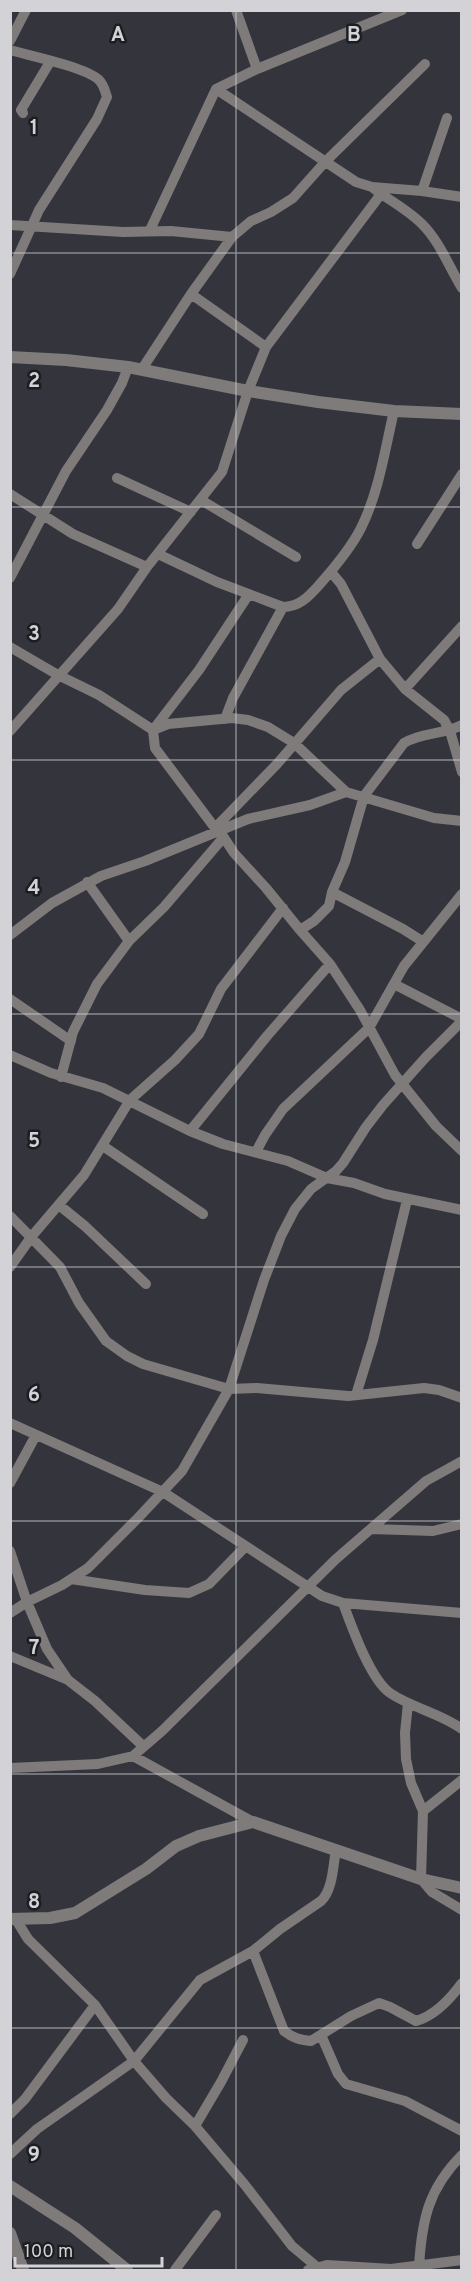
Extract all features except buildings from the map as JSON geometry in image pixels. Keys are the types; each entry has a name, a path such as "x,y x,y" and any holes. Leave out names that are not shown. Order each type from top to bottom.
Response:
{"street":[{"path":"10,41 26,10"},
{"path":"236,10 257,69"},
{"path":"150,230 216,89 257,69 402,10"},
{"path":"10,50 83,71 97,78 107,97 97,119 50,191 10,274"},
{"path":"23,113 21,110 50,62"},
{"path":"142,369 232,237 251,221 293,198 425,64"},
{"path":"216,89 350,179 376,191 412,215 434,239 462,288"},
{"path":"422,191 447,118"},
{"path":"376,191 422,191 462,197"},
{"path":"10,731 118,609 147,567 222,472 248,391 266,347 376,191"},
{"path":"10,225 123,232 150,230 232,237"},
{"path":"191,294 266,347"},
{"path":"10,357 128,367 248,391 394,411 462,414"},
{"path":"10,578 66,471 107,410 122,384 128,367"},
{"path":"158,554 186,569 249,594 283,607 294,607 308,597 331,572 362,527 376,487 394,411"},
{"path":"417,544 462,474"},
{"path":"117,478 191,512"},
{"path":"10,494 73,534 147,567"},
{"path":"201,500 296,557"},
{"path":"331,572 341,584 380,659 405,689 436,711 444,720 450,731 462,772"},
{"path":"249,594 204,662 153,730 155,748 234,854 330,964 401,1085 436,1126 462,1151"},
{"path":"225,719 233,698 283,607"},
{"path":"405,689 462,626"},
{"path":"10,647 99,696 153,730"},
{"path":"61,1077 71,1041 97,984 129,941 164,907 219,832 341,690 380,659"},
{"path":"153,730 168,724 225,719 248,720 268,727 294,744 346,792 434,818 462,821"},
{"path":"300,930 314,921 329,906 332,892 345,862 364,796 404,743 419,736 450,731 462,725"},
{"path":"13,930 87,882 248,819 310,805 346,792"},
{"path":"87,882 129,941"},
{"path":"332,892 422,941"},
{"path":"256,1152 265,1134 283,1109 369,1028 404,966 462,894"},
{"path":"10,1267 32,1236 84,1174 130,1100 175,1060 199,1034 221,989 283,908"},
{"path":"190,1131 267,1036 330,964"},
{"path":"10,1612 87,1568 117,1541 182,1471 229,1389 246,1331 281,1236 303,1198 343,1163 366,1127 426,1057 462,1020 394,984"},
{"path":"10,999 71,1041"},
{"path":"10,1054 61,1077 103,1088 190,1131 224,1144 288,1161 327,1178 354,1183 407,1200 462,1210"},
{"path":"103,1146 202,1214"},
{"path":"356,1395 373,1340 407,1200"},
{"path":"59,1205 146,1284"},
{"path":"10,1216 60,1267 79,1303 106,1341 143,1364 229,1389 257,1388 332,1396 424,1388 440,1390 462,1398"},
{"path":"10,1423 163,1492 322,1596 343,1603 462,1614"},
{"path":"10,1483 36,1435"},
{"path":"10,1768 98,1764 133,1756 162,1731 336,1559 426,1481 462,1461"},
{"path":"372,1529 433,1531 462,1524"},
{"path":"71,1579 145,1590 189,1593 209,1584 245,1547"},
{"path":"10,1551 27,1602 47,1649 68,1680"},
{"path":"343,1603 378,1681 389,1692 408,1703 462,1728"},
{"path":"10,1656 68,1680 95,1701 143,1746"},
{"path":"408,1703 405,1733 406,1759 411,1783 423,1811 421,1879 432,1892 462,1910"},
{"path":"133,1756 253,1822 421,1879 462,1888"},
{"path":"423,1811 462,1780"},
{"path":"13,1918 50,1918 75,1913 146,1869 176,1846 199,1836 253,1822"},
{"path":"10,2154 37,2129 134,2061 200,1980 253,1951 325,1897 336,1850"},
{"path":"13,1918 28,1939 95,2005 134,2061 166,2098 195,2126 292,2246 319,2268 391,2270 462,2260"},
{"path":"253,1951 284,2031 294,2038 304,2040 311,2041 369,2006 379,2003 416,2021 424,2019 441,2006 462,1983"},
{"path":"10,2114 26,2099 95,2005"},
{"path":"321,2035 338,2074 346,2084 405,2102 462,2130"},
{"path":"195,2126 243,2040"},
{"path":"419,2266 427,2206 436,2186 462,2155"},
{"path":"10,2186 75,2228 127,2271"},
{"path":"175,2271 216,2215"},
{"path":"10,2233 23,2271"}]}
